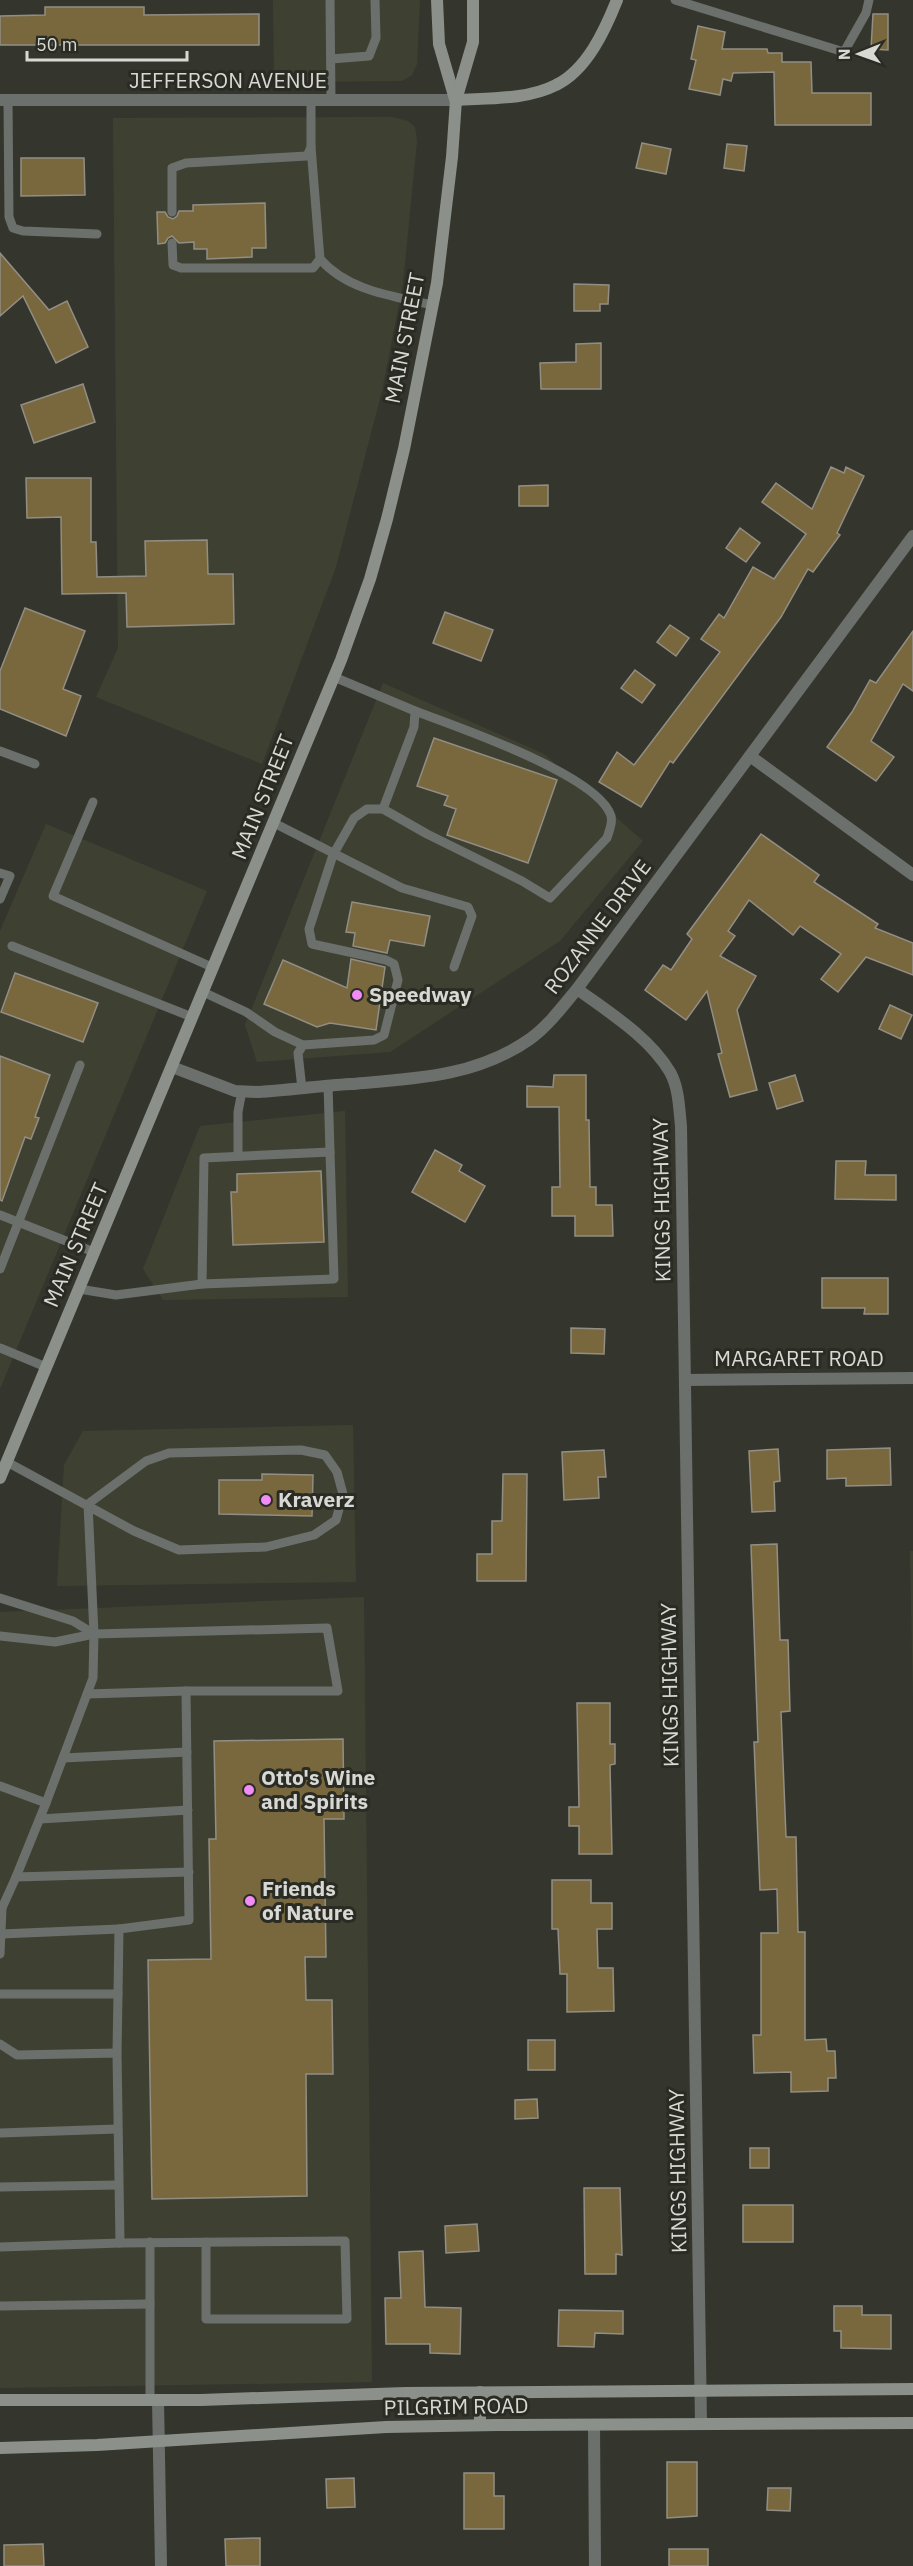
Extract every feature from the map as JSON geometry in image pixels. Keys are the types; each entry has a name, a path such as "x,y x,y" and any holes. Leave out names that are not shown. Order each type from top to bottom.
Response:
{"street":[{"name":"MAIN STREET","path":"436,0 439,44 456,100"},
{"name":"MAIN STREET","path":"0,1478 274,823 334,677 370,579 404,449 439,267 456,100 473,42 473,0"},
{"path":"456,100 525,94 557,85 587,56 605,30 617,0"},
{"name":"JEFFERSON AVENUE","path":"4,100 456,100"},
{"name":"ROZANNE DRIVE","path":"172,1066 235,1090 302,1089 428,1077 462,1071 490,1061 530,1039 548,1023 578,989 913,536"},
{"path":"750,756 913,875"},
{"name":"KINGS HIGHWAY","path":"578,989 651,1047 670,1073 678,1097 681,1126 701,2424"},
{"name":"MARGARET ROAD","path":"685,1380 913,1378"},
{"name":"PILGRIM ROAD","path":"0,2400 154,2401 480,2392 913,2389"},
{"path":"480,2392 480,2425"},
{"path":"0,2408 22,2400"},
{"path":"154,2401 158,2440 161,2566"},
{"name":"PILGRIM ROAD","path":"0,2448 97,2445 386,2427 913,2423"},
{"path":"594,2425 595,2566"}],"lane":[{"path":"330,0 331,100"},
{"path":"331,59 369,56 376,38 375,0"},
{"path":"675,0 844,52 866,13 869,0"},
{"path":"4,100 9,217 13,228 23,231 97,234"},
{"path":"311,100 311,147 320,259 329,269 354,284 432,305"},
{"path":"172,212 172,168 186,164 307,156 311,147"},
{"path":"172,243 173,265 181,268 314,268 320,259"},
{"path":"203,992 241,1010 275,1032 303,1045 374,1041 384,1035 398,980 394,964 386,960 312,944 309,929 333,855 354,818 367,809 383,809 427,834 522,881 550,898 607,838 611,817 604,803 569,777 520,750 415,711 334,677"},
{"path":"383,809 414,727 415,711"},
{"path":"0,751 35,765"},
{"path":"93,802 53,896 214,968"},
{"path":"274,823 333,855 402,888 468,907 472,916 454,967"},
{"path":"0,873 10,876 0,899"},
{"path":"12,945 192,1017"},
{"path":"302,1089 298,1053 303,1045"},
{"path":"0,1269 80,1065"},
{"path":"79,1288 116,1296 202,1284 334,1279 328,1085"},
{"path":"238,1156 238,1113 242,1091"},
{"path":"202,1284 204,1158 330,1152"},
{"path":"0,1215 94,1252"},
{"path":"0,1348 46,1367"},
{"path":"7,1462 134,1531 179,1550 266,1547 315,1535 336,1520 343,1494 337,1472 325,1455 301,1450 169,1454 147,1461 88,1504"},
{"path":"0,1954 1,1907 40,1818 93,1678 94,1634 88,1504"},
{"path":"0,1598 73,1621 94,1634"},
{"path":"0,1636 54,1642 94,1634 327,1628 338,1691 186,1690 87,1694"},
{"path":"1,1934 119,1929 189,1920 186,1690"},
{"path":"63,1758 187,1752"},
{"path":"0,1786 46,1803"},
{"path":"40,1818 188,1810"},
{"path":"16,1876 189,1872"},
{"path":"119,1929 117,2129 120,2243"},
{"path":"0,1994 118,1994"},
{"path":"0,2044 17,2055 117,2053"},
{"path":"0,2133 117,2129"},
{"path":"0,2187 118,2185"},
{"path":"0,2247 150,2242 345,2241 347,2319 206,2319 206,2242"},
{"path":"150,2242 154,2401"},
{"path":"0,2306 150,2304"}],"shaded area":[{"path":"273,0 420,0 417,64 412,75 402,81 274,82"},
{"path":"391,117 408,121 415,127 417,141 403,283 382,391 336,567 262,764 96,697 118,648 113,118"},
{"path":"383,683 544,754 643,841 560,941 390,1052 257,1062 245,1025"},
{"path":"46,824 207,891 0,1389 0,931"},
{"path":"345,1111 348,1297 163,1300 143,1269 200,1126"},
{"path":"353,1425 356,1582 57,1586 64,1465 83,1431"},
{"path":"910,1551 913,1551 913,1701"},
{"path":"364,1597 372,2382 0,2388 0,1612"}],"building":[{"path":"45,7 144,7 144,15 259,14 259,45 0,45 0,16 45,15"},
{"path":"873,14 888,14 888,50 871,49"},
{"path":"698,26 725,32 722,49 767,49 768,53 782,53 782,62 811,62 812,93 871,93 871,125 775,125 774,72 733,73 731,81 723,79 720,95 689,89 696,60 691,59"},
{"path":"642,143 671,149 666,174 636,168"},
{"path":"727,144 747,146 744,171 724,168"},
{"path":"21,158 84,158 85,195 21,196"},
{"path":"265,203 266,248 252,248 252,257 207,259 207,249 194,249 194,242 179,243 172,236 165,243 158,244 157,212 165,212 173,219 179,211 193,211 193,205"},
{"path":"0,253 49,310 67,301 88,347 56,363 23,296 0,316"},
{"path":"574,284 609,285 608,304 600,304 600,311 574,311"},
{"path":"601,343 601,389 541,389 540,363 576,362 576,344"},
{"path":"83,384 95,422 34,443 21,405"},
{"path":"831,467 844,473 846,467 864,476 837,533 840,535 813,572 808,569 781,617 673,763 670,761 641,807 599,782 617,752 634,765 720,652 701,639 719,614 724,618 753,567 774,579 806,534 762,502 776,483 812,509"},
{"path":"26,478 91,478 91,542 96,542 97,577 146,576 145,541 207,540 208,574 233,574 234,624 127,627 126,593 62,594 61,517 27,518"},
{"path":"548,485 548,506 519,506 519,486"},
{"path":"740,528 760,543 746,562 726,548"},
{"path":"25,608 85,631 63,689 81,696 66,736 0,709 0,671"},
{"path":"445,612 493,630 481,661 433,643"},
{"path":"670,625 689,638 676,656 657,642"},
{"path":"913,631 913,691 903,684 871,741 894,757 876,781 827,747 852,712 870,680 876,683"},
{"path":"635,670 655,685 642,703 621,688"},
{"path":"434,738 557,780 528,863 447,835 456,809 444,805 448,796 417,786"},
{"path":"761,834 819,875 814,882 878,924 875,928 913,943 913,975 866,957 838,992 821,979 841,954 800,926 793,935 749,900 728,931 735,936 720,956 756,976 737,1010 757,1090 730,1097 718,1054 722,1053 707,991 686,1020 645,990 663,965 671,970 692,939 687,934"},
{"path":"352,902 430,916 424,946 390,940 387,953 353,946 355,933 346,932"},
{"path":"351,959 385,967 376,1030 330,1023 317,1027 264,1004 283,960 347,988"},
{"path":"15,973 98,1003 83,1042 1,1012"},
{"path":"890,1005 912,1015 901,1039 879,1029"},
{"path":"0,1056 50,1075 35,1117 39,1118 31,1139 25,1137 2,1201 0,1200"},
{"path":"554,1075 586,1075 590,1187 596,1187 596,1205 612,1205 613,1236 575,1236 575,1216 552,1216 552,1187 560,1187 559,1107 527,1107 527,1086 553,1087"},
{"path":"795,1075 803,1101 777,1109 769,1083"},
{"path":"435,1150 462,1165 459,1171 485,1186 465,1222 412,1192"},
{"path":"836,1161 866,1161 865,1175 896,1175 896,1200 835,1199"},
{"path":"321,1171 324,1242 233,1245 231,1192 237,1192 237,1174"},
{"path":"822,1278 888,1278 888,1314 864,1314 865,1308 822,1308"},
{"path":"571,1328 605,1329 604,1354 571,1353"},
{"path":"890,1448 891,1485 846,1486 846,1478 827,1479 827,1450"},
{"path":"778,1449 780,1481 774,1482 775,1511 752,1512 749,1451"},
{"path":"604,1450 606,1477 598,1477 599,1498 564,1500 562,1452"},
{"path":"262,1474 313,1475 312,1516 219,1514 219,1480 262,1480"},
{"path":"503,1474 527,1474 526,1581 477,1581 477,1554 492,1554 492,1521 502,1521"},
{"path":"777,1544 780,1640 788,1640 790,1711 781,1712 786,1837 796,1837 798,1932 805,1932 805,2040 826,2039 827,2051 835,2051 836,2078 828,2078 828,2091 791,2092 791,2072 754,2073 753,2035 761,2035 761,1933 778,1933 777,1889 760,1890 754,1742 758,1742 751,1545"},
{"path":"577,1703 610,1703 610,1744 615,1744 615,1764 610,1765 612,1854 579,1854 579,1826 569,1826 569,1807 579,1807"},
{"path":"343,1739 344,1819 324,1819 326,1957 305,1957 306,2000 332,2000 333,2074 306,2074 307,2196 152,2199 148,1960 211,1959 209,1839 216,1839 214,1741"},
{"path":"552,1880 591,1880 591,1903 612,1903 612,1929 597,1929 598,1968 613,1968 614,2011 567,2012 567,1974 560,1974 558,1929 552,1929"},
{"path":"528,2040 555,2040 555,2070 528,2070"},
{"path":"537,2099 538,2118 515,2119 515,2100"},
{"path":"750,2148 769,2148 769,2168 750,2168"},
{"path":"584,2188 620,2188 622,2255 616,2254 616,2274 585,2274"},
{"path":"743,2205 793,2205 793,2242 743,2242"},
{"path":"477,2224 479,2251 446,2253 445,2226"},
{"path":"423,2251 425,2307 461,2308 460,2354 430,2353 430,2344 386,2344 385,2298 401,2298 399,2252"},
{"path":"834,2306 862,2306 862,2315 891,2315 891,2349 841,2348 841,2331 834,2331"},
{"path":"559,2310 623,2311 623,2334 595,2333 594,2347 558,2346"},
{"path":"667,2462 697,2462 697,2516 667,2518"},
{"path":"464,2473 494,2473 494,2496 504,2496 504,2529 464,2529"},
{"path":"354,2478 355,2507 327,2508 326,2479"},
{"path":"768,2488 791,2488 790,2511 767,2510"},
{"path":"260,2538 260,2566 226,2566 225,2539"},
{"path":"43,2544 44,2566 4,2566 4,2545"},
{"path":"669,2549 708,2549 708,2566 669,2566"}],"place":[{"name":"Speedway","path":"357,995"},
{"name":"Kraverz","path":"266,1500"},
{"name":"Otto's Wine and Spirits","path":"249,1790"},
{"name":"Friends of Nature","path":"250,1901"}]}
